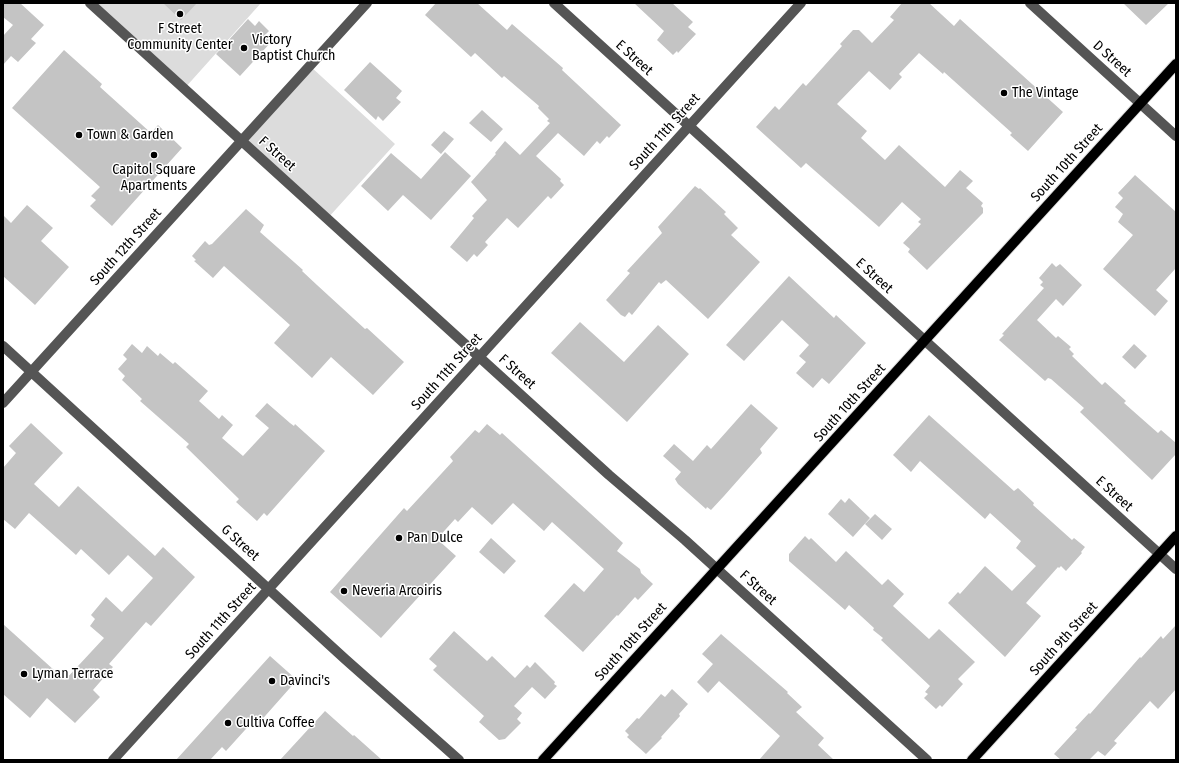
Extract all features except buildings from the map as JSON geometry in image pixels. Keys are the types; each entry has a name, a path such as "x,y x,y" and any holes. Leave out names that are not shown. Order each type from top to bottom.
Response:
{"main road":[{"name":"South 10th Street","path":"543,760 1176,64"},
{"name":"South 9th Street","path":"972,760 1176,536"}],"street":[{"name":"F Street","path":"90,3 609,475 717,569 927,760"},
{"name":"South 12th Street","path":"3,403 367,3"},
{"name":"E Street","path":"554,3 1176,569"},
{"name":"South 11th Street","path":"113,760 801,3"},
{"name":"D Street","path":"1030,3 1176,136"},
{"name":"G Street","path":"3,346 270,588 345,659 459,760"}],"shaded area":[{"name":"F Street Community Center","path":"90,3 261,3 184,89"},
{"path":"310,66 395,144 327,219 242,141"}],"place":[{"name":"F Street Community Center","path":"180,14"},
{"name":"Victory Baptist Church","path":"244,48"},
{"name":"The Vintage","path":"1004,93"},
{"name":"Town & Garden","path":"79,135"},
{"name":"Capitol Square Apartments","path":"154,155"},
{"name":"Pan Dulce","path":"399,538"},
{"name":"Neveria Arcoiris","path":"344,591"},
{"name":"Lyman Terrace","path":"24,674"},
{"name":"Davinci's","path":"272,681"},
{"name":"Cultiva Coffee","path":"228,723"}]}
